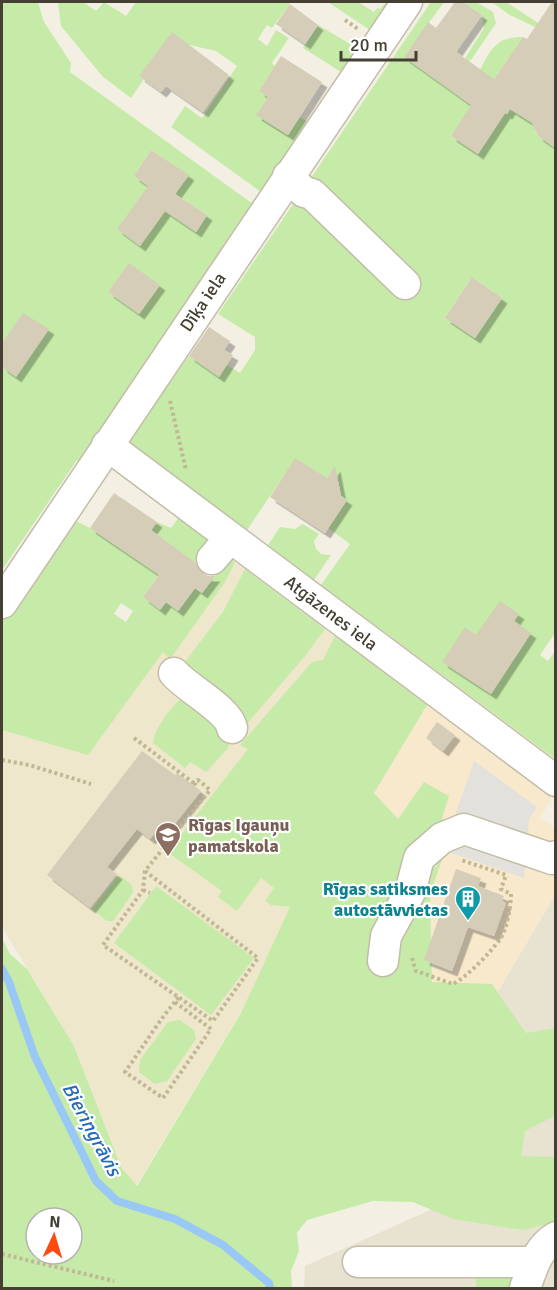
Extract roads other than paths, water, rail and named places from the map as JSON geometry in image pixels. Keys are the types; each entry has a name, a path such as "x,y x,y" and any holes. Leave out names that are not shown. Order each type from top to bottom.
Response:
{"street":[{"name":"Dīķa iela","path":"2,603 407,2"},
{"path":"288,176 304,192 317,199 405,284"},
{"name":"Atgāzenes iela","path":"107,445 221,548 555,781"},
{"path":"174,673 184,684 223,712 231,721 232,728"},
{"path":"397,959 386,936 410,892 419,858 442,838 464,828 552,859 555,856"},
{"path":"358,1262 530,1275 546,1243 555,1237"}],"waterway":[{"name":"Bieriņgrāvis","path":"2,969 9,982 35,1057 96,1181 117,1201 175,1219 223,1245 269,1283 270,1288"}],"place":[{"name":"Rīgas Igauņu pamatskola","path":"168,858"},
{"name":"Rīgas satiksmes autostāvvietas","path":"468,922"}]}
